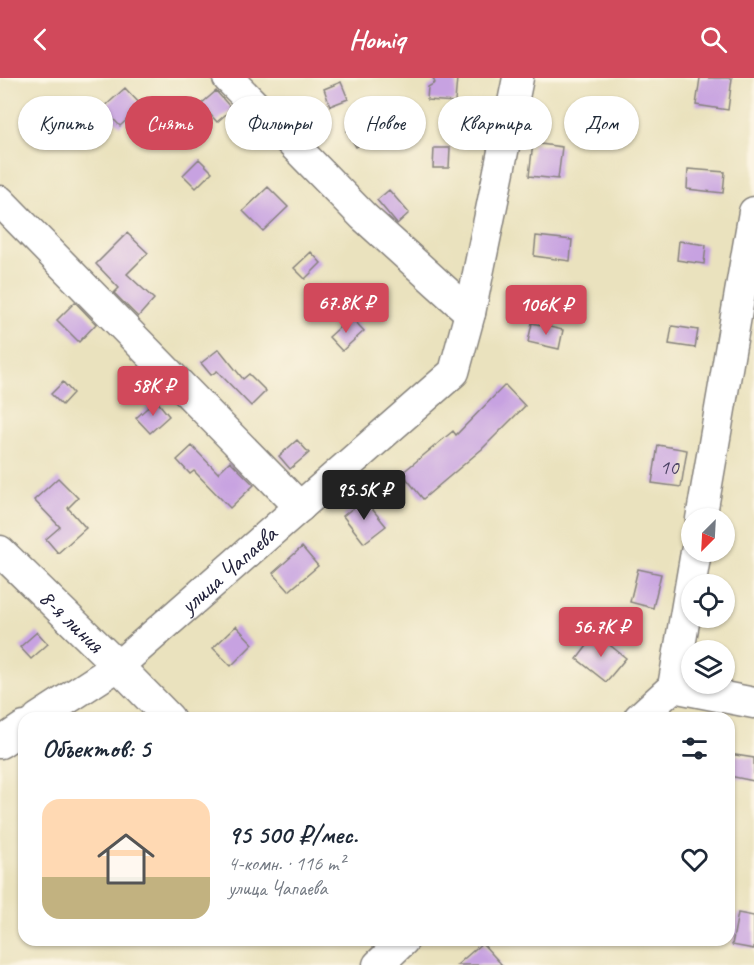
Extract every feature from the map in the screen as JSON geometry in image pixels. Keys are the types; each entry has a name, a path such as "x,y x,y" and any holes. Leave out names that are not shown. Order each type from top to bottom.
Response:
{"street":[{"path":"228,78 364,218 470,313"},
{"name":"улица Чапаева","path":"47,712 118,666 454,372 470,313 518,78"},
{"path":"0,201 300,507"},
{"path":"703,508 754,212"},
{"name":"8-я линия","path":"0,551 163,712"},
{"path":"646,712 673,687 694,562"},
{"path":"673,687 754,703"},
{"path":"0,743 18,731"}],"building":[{"path":"433,78 457,78 456,96 438,96 438,101 427,100 428,87 435,83"},
{"path":"700,78 732,78 728,110 696,105"},
{"path":"341,82 347,96 344,96 344,101 332,105 332,96 326,96 324,89"},
{"path":"125,88 133,96 125,96 125,121 120,126 113,119 113,99"},
{"path":"216,91 225,101 225,115 217,122 213,118 213,96 210,96"},
{"path":"552,146 562,147 558,179 529,176 532,150 552,150"},
{"path":"434,148 450,150 449,168 433,168"},
{"path":"199,159 212,172 196,188 183,175"},
{"path":"688,169 725,172 723,193 687,189"},
{"path":"268,187 288,207 263,231 243,211"},
{"path":"389,190 409,213 397,224 377,200"},
{"path":"127,233 148,253 127,274 154,299 138,317 114,293 119,288 96,264"},
{"path":"536,236 572,240 570,261 534,256"},
{"path":"679,241 706,245 704,264 677,260"},
{"path":"311,252 321,263 305,279 294,268"},
{"path":"75,302 96,324 79,342 57,320"},
{"path":"351,317 364,331 342,351 329,337"},
{"path":"532,323 563,330 559,349 528,342"},
{"path":"672,326 698,330 695,348 669,344"},
{"path":"219,349 243,379 249,374 266,391 251,406 217,371 211,375 201,363"},
{"path":"63,382 73,393 62,405 51,394"},
{"path":"505,385 525,406 482,449 423,499 402,473 453,431 456,435"},
{"path":"156,400 169,416 150,433 136,418"},
{"path":"297,440 309,453 290,469 279,456"},
{"path":"658,445 687,450 681,487 652,483"},
{"path":"192,446 218,473 230,461 254,485 230,508 194,471 190,474 177,460"},
{"path":"58,478 78,498 68,508 86,528 58,553 46,539 60,527 34,500"},
{"path":"364,499 386,526 364,543 343,516"},
{"path":"302,547 318,566 289,591 273,573"},
{"path":"638,569 661,574 653,608 630,602"},
{"path":"236,626 253,644 231,666 213,648"},
{"path":"37,632 48,644 31,659 20,647"},
{"path":"596,634 626,658 606,682 577,659"},
{"path":"735,755 754,758 754,781 735,777"},
{"path":"738,913 754,916 754,949 735,946"},
{"path":"479,946 485,946 502,965 457,965"}]}
